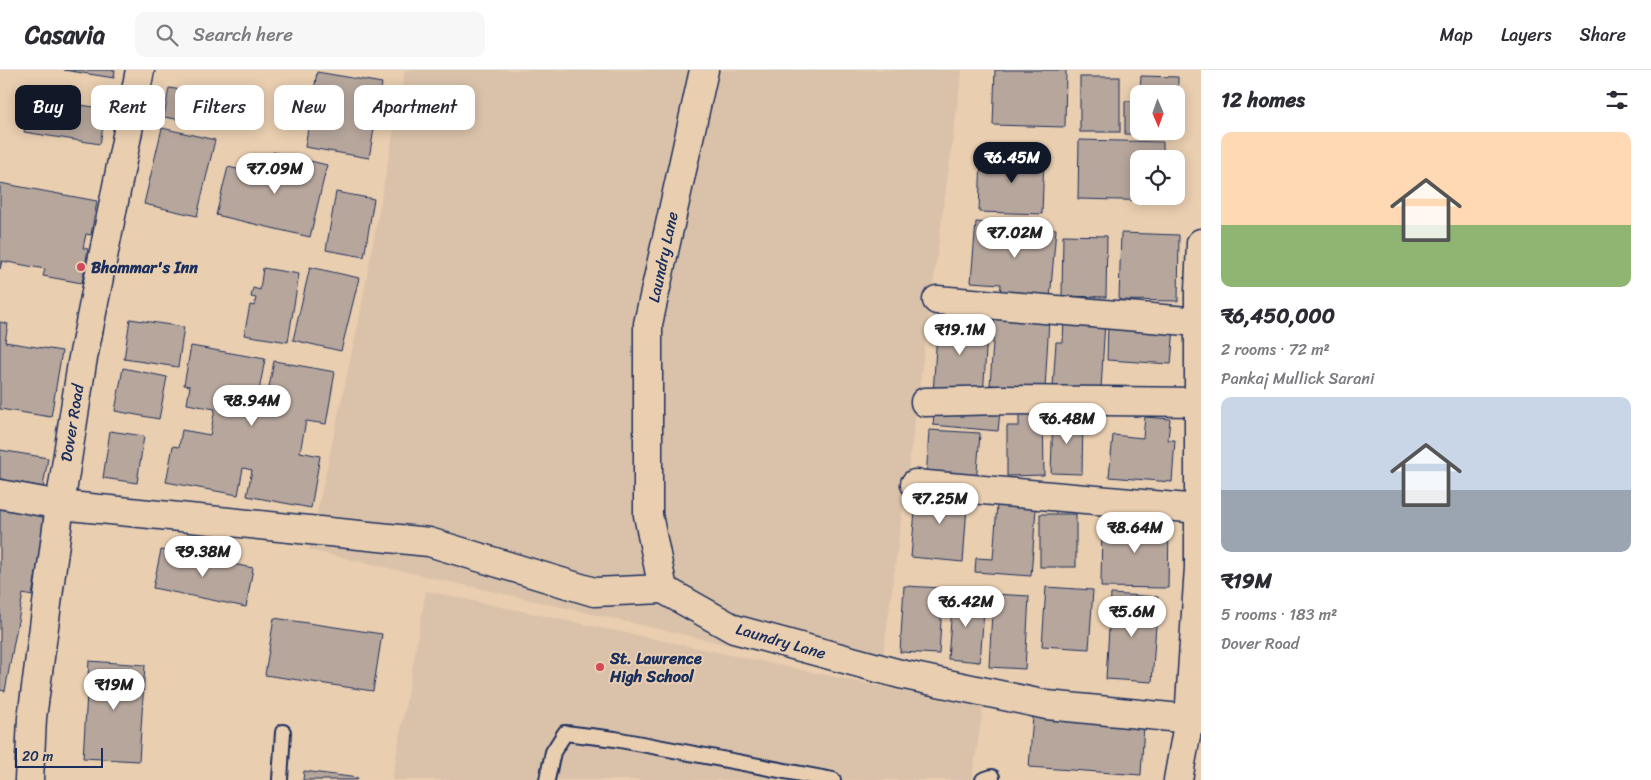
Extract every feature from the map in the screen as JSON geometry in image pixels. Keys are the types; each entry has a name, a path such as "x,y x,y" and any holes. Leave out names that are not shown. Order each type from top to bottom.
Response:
{"street":[{"name":"Dover Road","path":"29,780 32,718 60,505 82,363 140,70"},
{"name":"Laundry Lane","path":"704,70 648,324 648,515 664,590 734,629 900,674 1047,706 1195,720"},
{"path":"1178,780 1195,720 1199,567 1199,322 1201,244"},
{"path":"937,300 1199,322"},
{"path":"925,402 1000,400 1200,418"},
{"path":"915,484 1199,509"},
{"path":"0,494 60,505 429,542 594,592 664,590"}],"lane":[{"path":"280,780 283,732"},
{"path":"547,780 553,752 565,733 615,739 833,780"}],"shaded area":[{"path":"405,70 962,70 880,679 309,550 359,319 394,130 475,130 475,85 402,85"},
{"name":"St. Lawrence High School","path":"426,591 983,708 972,780 392,780"}],"building":[{"path":"64,70 115,70 114,78"},
{"path":"995,70 1066,70 1065,127 993,125"},
{"path":"317,72 382,83 382,85 354,85 354,130 374,130 369,158 305,147 308,130 344,130 344,85 315,85"},
{"path":"1141,76 1178,77 1178,85 1140,85"},
{"path":"1080,77 1120,77 1120,132 1080,132"},
{"path":"169,88 175,89 175,119 165,117"},
{"path":"1125,101 1130,101 1130,134 1125,134"},
{"path":"81,105 91,107 91,130 102,130 100,144 24,132 24,130 81,130"},
{"path":"165,129 215,140 197,216 144,204 162,130"},
{"path":"1079,140 1163,142 1163,150 1130,150 1130,200 1078,199"},
{"path":"273,152 327,165 310,237 216,215 228,167 268,176"},
{"path":"981,154 1044,156 1042,214 979,212"},
{"path":"0,183 97,201 91,235 86,234 83,248 88,249 82,283 43,276 45,269 2,261 0,269"},
{"path":"336,192 374,199 364,257 326,250"},
{"path":"976,222 1056,229 1050,299 1000,295 1001,284 971,282"},
{"path":"1121,233 1179,235 1178,301 1119,300"},
{"path":"1063,235 1107,236 1106,297 1062,296"},
{"path":"310,267 359,278 341,351 293,340"},
{"path":"263,268 299,274 288,342 244,335 250,305 254,306 256,298 251,297 253,288 260,290"},
{"path":"938,316 988,319 983,397 933,394"},
{"path":"995,316 1049,320 1045,388 990,385"},
{"path":"1064,318 1105,321 1101,389 1053,387 1056,342 1063,342"},
{"path":"130,319 184,327 178,367 124,359"},
{"path":"0,322 8,324 5,342 62,351 51,417 0,409"},
{"path":"1108,323 1174,327 1171,364 1107,360"},
{"path":"191,346 265,359 256,407 265,408 274,361 335,372 326,424 306,421 300,452 320,456 311,508 247,496 252,470 243,468 238,495 166,482 173,446 179,447 182,430 210,435 215,409 187,404 190,386 184,385"},
{"path":"123,368 167,377 159,419 115,411"},
{"path":"935,405 1000,411 998,431 933,425"},
{"path":"1019,407 1043,407 1044,475 1007,476 1007,426 1019,426"},
{"path":"1053,416 1083,416 1082,474 1051,473"},
{"path":"1145,417 1170,419 1168,440 1175,440 1172,482 1109,477 1113,435 1143,438"},
{"path":"929,430 980,433 976,484 926,481"},
{"path":"110,431 144,436 137,483 103,478"},
{"path":"0,450 48,458 43,487 0,479"},
{"path":"917,488 968,492 963,562 911,557"},
{"path":"997,505 1036,508 1031,576 975,572 976,558 993,559"},
{"path":"0,506 46,514 32,596 23,594 5,691 0,690"},
{"path":"1040,514 1076,514 1076,567 1040,567"},
{"path":"1102,520 1169,521 1168,588 1101,587"},
{"path":"161,550 253,568 246,607 153,588"},
{"path":"904,586 943,588 939,654 900,652"},
{"path":"1046,587 1093,590 1089,649 1042,646"},
{"path":"953,594 985,597 980,662 948,659"},
{"path":"993,594 1029,596 1025,669 989,667"},
{"path":"1111,594 1158,597 1152,682 1106,679"},
{"path":"274,618 382,634 373,691 265,675"},
{"path":"89,661 145,665 139,761 83,758"},
{"path":"1033,716 1144,724 1141,775 1029,767"},
{"path":"304,771 358,778 357,780 303,780"}],"place":[{"name":"Bhammar's Inn","path":"81,267"},
{"name":"St. Lawrence High School","path":"600,667"}]}
